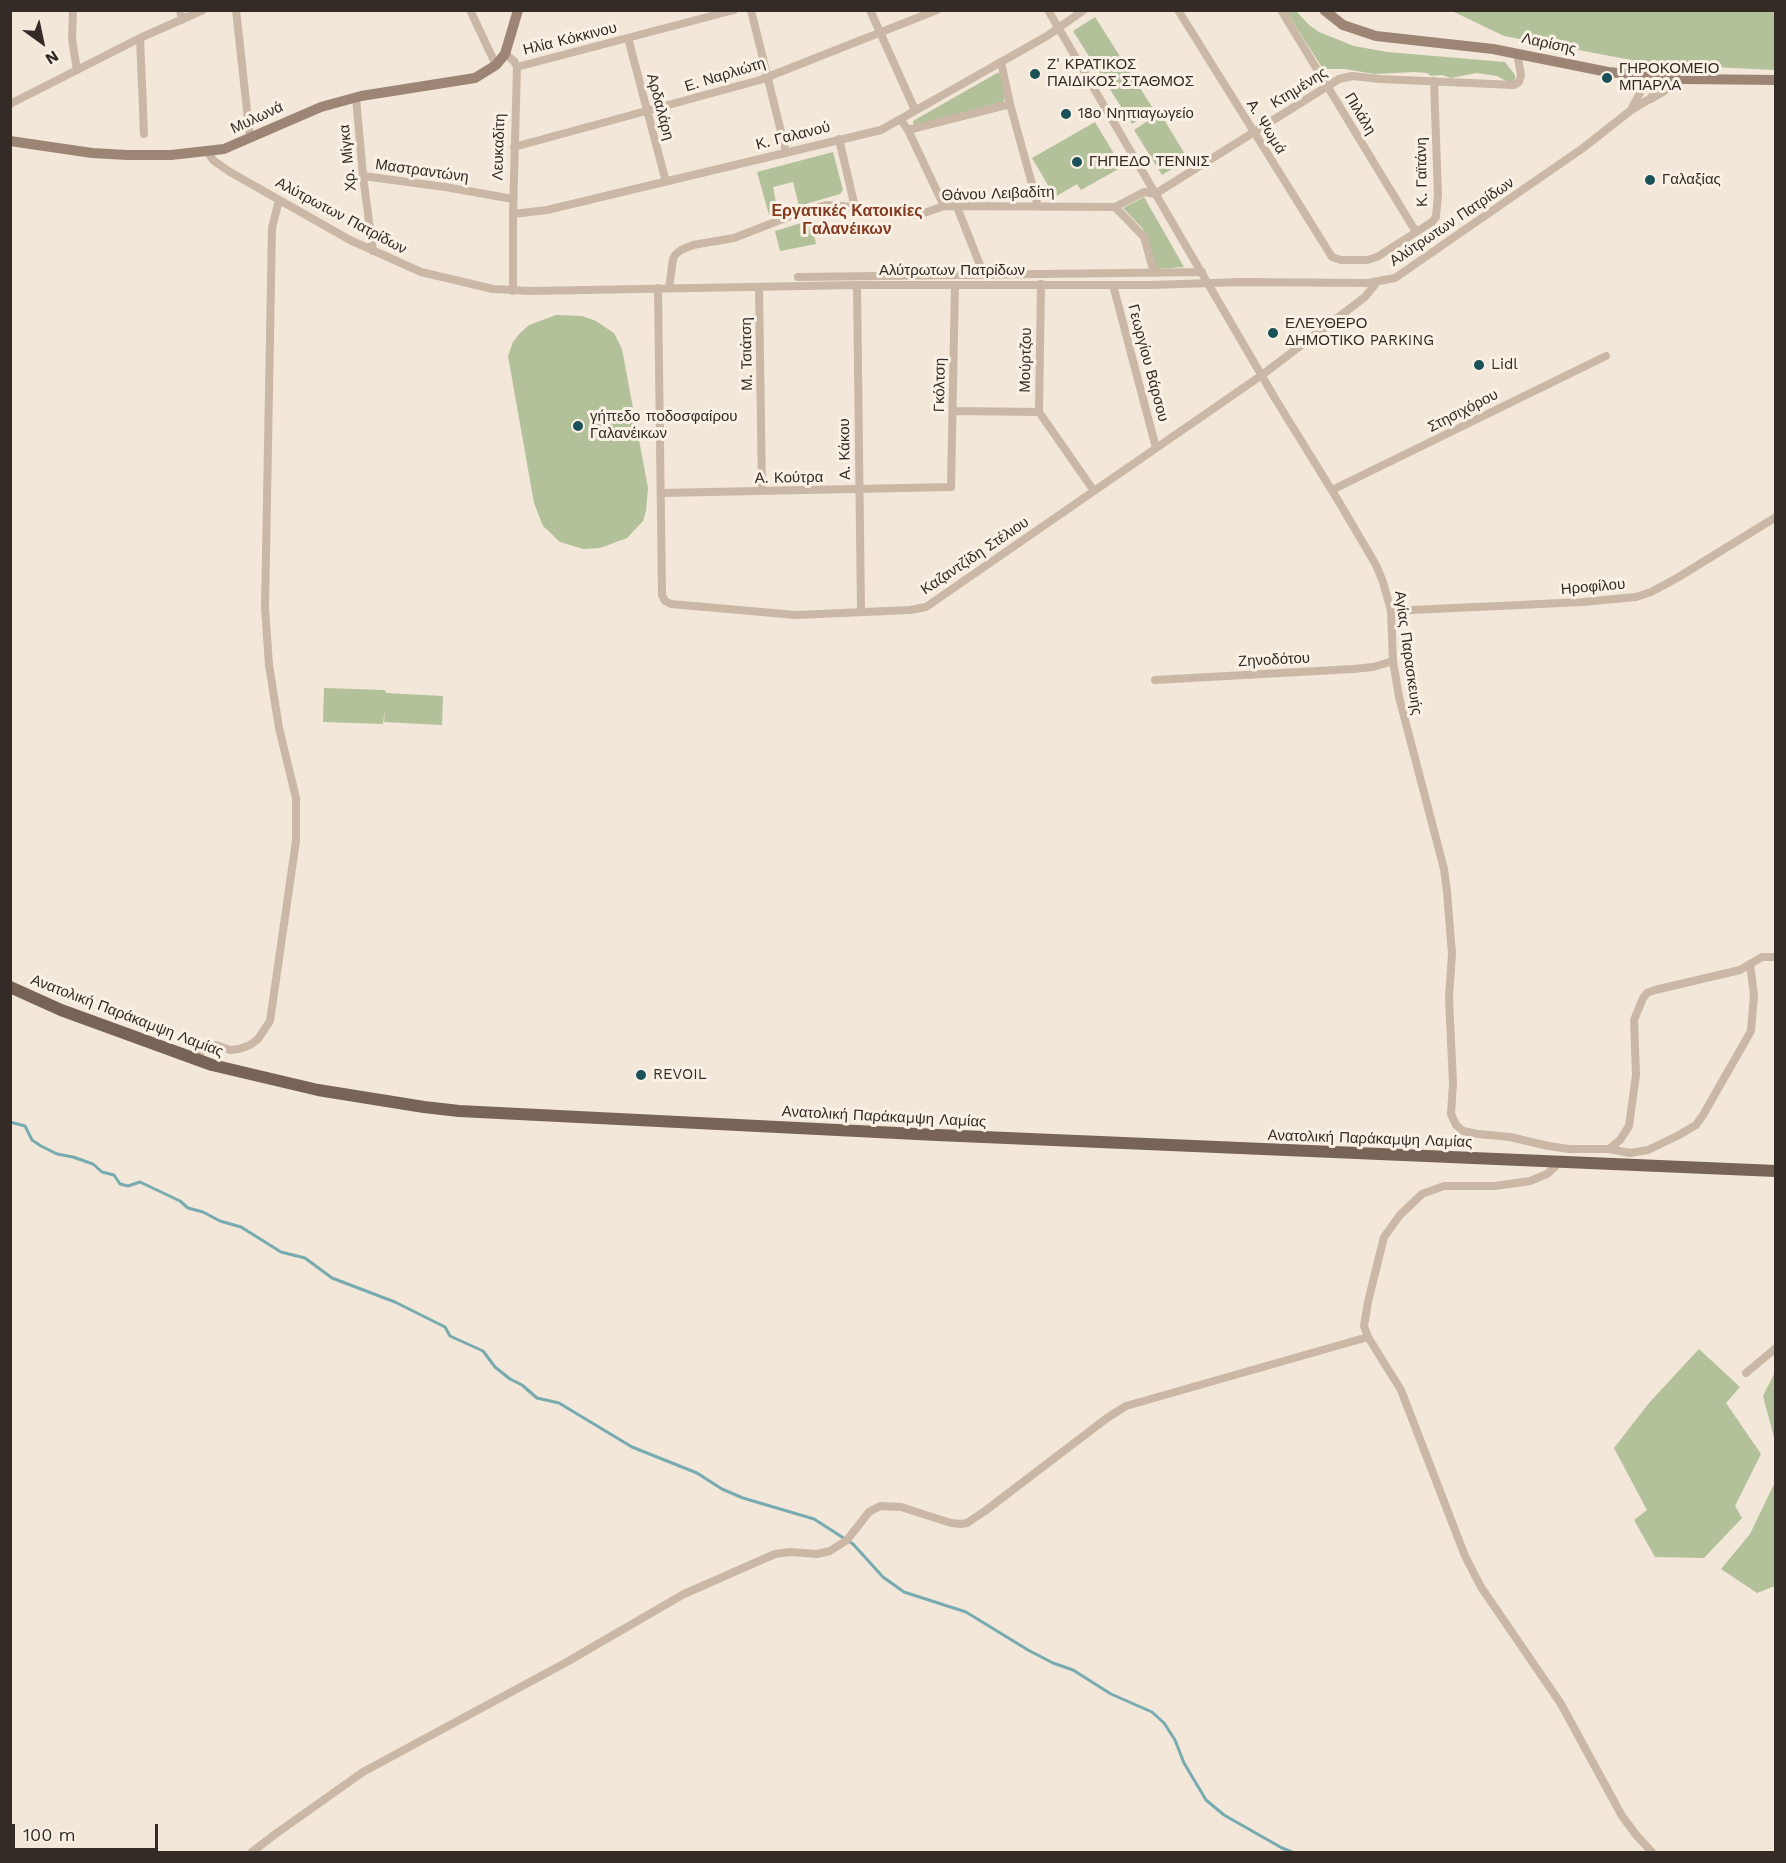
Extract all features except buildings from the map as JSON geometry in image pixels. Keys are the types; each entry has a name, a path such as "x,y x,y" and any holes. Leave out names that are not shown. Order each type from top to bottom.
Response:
{"main road":[{"name":"Ανατολική Παράκαμψη Λαμίας","path":"10,987 71,1014 194,1059 258,1077 318,1090 459,1111 937,1135 1776,1171"}],"street":[{"path":"73,10 72,39 76,70"},
{"path":"10,104 181,15 203,10"},
{"path":"236,10 250,138"},
{"path":"470,10 496,66"},
{"path":"517,67 514,61 505,54 518,10"},
{"name":"Ηλία Κόκκινου","path":"517,67 734,10"},
{"path":"751,10 786,152"},
{"path":"870,10 915,110"},
{"name":"Ε. Ναρλιώτη","path":"514,147 768,77 937,10"},
{"name":"Αγίας Παρασκευής","path":"1048,10 1376,565 1383,582 1391,611 1393,661 1399,697 1447,892 1452,954 1449,998 1453,1121 1463,1131 1478,1134 1510,1137 1560,1148 1606,1149"},
{"name":"Κ. Γαλανού","path":"513,214 548,210 881,130 1059,29 1084,10"},
{"name":"Α. Ψωμά","path":"1178,10 1332,257"},
{"name":"Πιλάλη","path":"1281,10 1416,232"},
{"name":"Λαρίσης","path":"1324,10 1342,25 1376,36 1469,45 1608,72 1658,78 1776,80"},
{"path":"140,38 144,134"},
{"name":"Αρδαλάρη","path":"628,38 666,182"},
{"name":"Κτημένης","path":"1155,194 1339,79 1352,76 1514,85 1519,82 1521,75 1517,53"},
{"name":"Μυλωνά","path":"10,141 92,153 171,156 208,153 224,149 321,107 356,97 469,80 496,66 505,54"},
{"path":"1000,62 1038,206"},
{"name":"Λευκαδίτη","path":"513,291 517,67"},
{"path":"1630,111 1640,93 1643,76"},
{"path":"1646,102 1655,92 1658,78"},
{"name":"Αλύτρωτων Πατρίδων","path":"208,153 216,163 373,251 431,275 480,287 513,291 857,285 1377,282 1395,278 1583,148 1630,111 1684,79"},
{"name":"Κ. Γαϊτάνη","path":"1332,257 1341,260 1367,260 1416,232 1436,217 1438,208 1434,81"},
{"name":"Χρ. Μίγκα","path":"356,97 373,251"},
{"path":"908,130 1010,104"},
{"path":"901,120 944,206"},
{"path":"839,139 855,207"},
{"name":"Μαστραντώνη","path":"363,176 513,199"},
{"name":"Θάνου Λειβαδίτη","path":"669,288 675,255 687,247 734,238 826,205 855,207 876,213 912,214 944,206 1115,207 1144,192 1155,194"},
{"path":"194,1059 205,1048 216,1045 230,1050 250,1045 258,1039 270,1021 296,841 296,798 279,728 269,665 265,608 272,228 279,200"},
{"path":"957,207 984,275"},
{"path":"1115,207 1144,237 1154,273"},
{"path":"798,277 1202,272"},
{"name":"Καζαντζίδη Στέλιου","path":"661,493 662,595 664,601 671,604 777,614 861,612 926,607 1262,375 1365,297 1373,290 1377,282"},
{"name":"Μούρτζου","path":"1041,284 1039,412 1094,491"},
{"name":"Α. Κάκου","path":"857,285 861,612"},
{"name":"Γκόλτση","path":"952,485 954,285"},
{"name":"Γεωργίου Βάρσου","path":"1113,285 1156,448"},
{"path":"658,288 661,493"},
{"name":"Μ. Τσιάτση","path":"759,288 762,491"},
{"name":"Στησιχόρου","path":"1332,490 1605,356"},
{"path":"953,411 1039,412"},
{"name":"Α. Κούτρα","path":"661,493 946,488 952,485"},
{"name":"Ηροφίλου","path":"1391,611 1593,602 1644,595 1723,552 1776,517"},
{"name":"Ζηνοδότου","path":"1155,680 1353,669 1373,667 1393,661"},
{"path":"1604,1164 1606,1149 1620,1140 1629,1126 1636,1075 1634,1020 1643,998 1655,990 1740,970 1762,957 1776,957"},
{"path":"1606,1149 1630,1153 1648,1150 1679,1135 1699,1121 1751,1031 1754,995 1750,964"},
{"path":"1560,1162 1547,1174 1530,1181 1494,1186 1437,1187 1422,1194 1390,1228 1382,1244 1364,1320 1368,1337 1401,1390 1465,1556 1481,1587 1557,1698 1622,1816 1652,1852"},
{"path":"252,1852 363,1772 565,1663 684,1594 775,1554 790,1552 817,1554 830,1551 847,1540 869,1512 880,1506 901,1507 951,1523 967,1523 1126,1406 1368,1337"},
{"path":"1746,1373 1776,1348"}],"green space":[{"path":"1286,11 1296,11 1319,32 1354,46 1387,52 1505,62 1515,75 1515,79 1508,82 1497,76 1477,73 1451,78 1415,72 1375,74 1344,69 1323,69"},
{"path":"1452,11 1775,11 1775,70 1653,64 1504,36"},
{"path":"1095,17 1154,110 1132,124 1073,31"},
{"path":"1000,73 1006,97 1002,103 914,125 913,121"},
{"path":"1160,113 1188,159 1162,175 1134,130"},
{"name":"ΓΗΠΕΔΟ ΤΕΝΝΙΣ","path":"1095,122 1122,167 1081,190 1077,184 1055,197 1032,158"},
{"path":"833,152 843,190 840,194 799,206 793,182 773,187 778,212 769,215 757,172"},
{"path":"1144,197 1184,267 1156,269 1143,229 1123,208"},
{"path":"811,220 816,244 780,251 775,231"},
{"name":"γήπεδο ποδοσφαίρου Γαλανέικων","path":"556,315 582,316 596,321 614,333 622,349 648,488 646,511 643,521 627,538 600,548 583,549 560,542 543,526 534,503 508,356 513,342 529,325"},
{"path":"324,688 385,690 386,693 443,696 442,725 384,722 385,708 383,724 323,722"},
{"path":"1699,1349 1740,1387 1726,1403 1761,1454 1735,1506 1742,1518 1704,1558 1655,1557 1634,1520 1647,1510 1614,1448 1649,1403"},
{"path":"1775,1372 1775,1441 1763,1396"},
{"path":"1775,1482 1775,1586 1757,1593 1721,1569 1750,1534"}],"waterway":[{"path":"10,1122 25,1126 32,1140 41,1146 57,1154 93,1164 102,1172 114,1175 120,1184 128,1186 140,1182 180,1201 188,1208 241,1227 281,1252 305,1258 332,1278 395,1302 445,1327 450,1336 483,1351 495,1367 537,1398 559,1403 632,1447 697,1473 722,1489 743,1498 814,1519 853,1544 883,1577 904,1592 966,1612 1028,1650 1073,1670 1111,1694 1152,1712 1164,1723 1175,1740 1184,1763 1206,1800 1224,1815 1292,1852"}],"place":[{"name":"Ζ' ΚΡΑΤΙΚΟΣ ΠΑΙΔΙΚΟΣ ΣΤΑΘΜΟΣ","path":"1035,74"},
{"name":"ΓΗΡΟΚΟΜΕΙΟ ΜΠΑΡΛΑ","path":"1607,78"},
{"name":"18ο Νηπιαγωγείο","path":"1066,114"},
{"name":"ΓΗΠΕΔΟ ΤΕΝΝΙΣ","path":"1077,162"},
{"name":"Γαλαξίας","path":"1650,180"},
{"name":"ΕΛΕΥΘΕΡΟ ΔΗΜΟΤΙΚΟ PARKING","path":"1273,333"},
{"name":"Lidl","path":"1479,365"},
{"name":"γήπεδο ποδοσφαίρου Γαλανέικων","path":"578,426"},
{"name":"REVOIL","path":"641,1075"}],"district":[{"name":"Εργατικές Κατοικίες Γαλανέικων","path":"847,220"}]}
